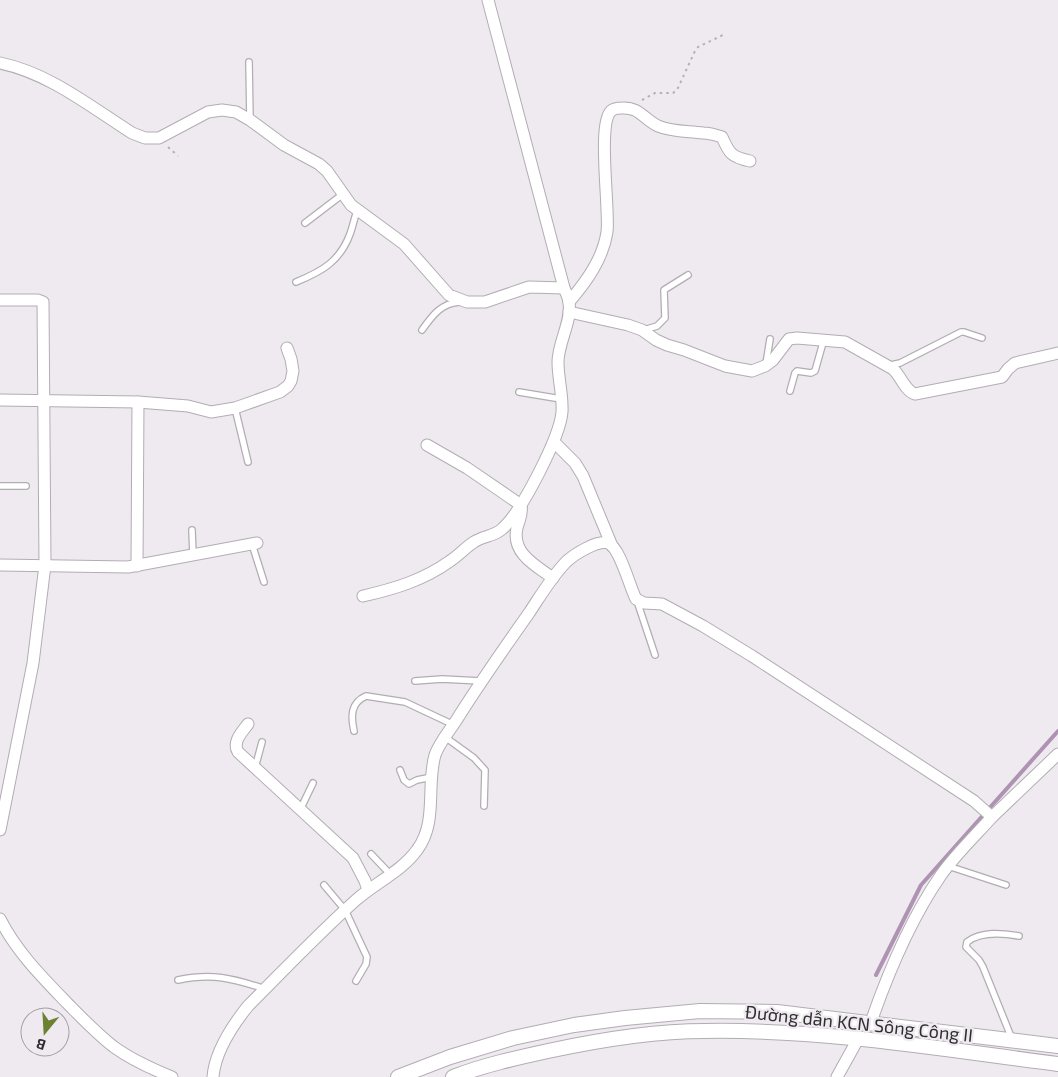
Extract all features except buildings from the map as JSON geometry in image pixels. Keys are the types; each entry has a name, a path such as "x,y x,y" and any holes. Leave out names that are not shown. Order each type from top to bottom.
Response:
{"street":[{"path":"488,0 569,307"},
{"path":"0,63 18,67 44,78 132,133 145,138 159,138 208,112 222,110 236,112 284,145 327,170 357,211 404,244 450,296 467,302 485,302 529,287 564,288"},
{"path":"362,596 394,589 418,579 449,562 474,541 499,532 521,505 554,442 562,412 558,362 569,307 592,271 604,246 608,230 604,142 608,116 611,110 632,108 658,126 680,131 722,136 729,152 737,158 750,161"},
{"path":"0,300 38,300 43,302 45,565 33,664 0,830"},
{"path":"569,307 642,330 656,340 725,366 752,371 765,366 773,360 789,339 824,339 844,342 898,374 910,392 920,394 1002,377 1015,364 1058,353"},
{"path":"0,400 138,402 188,406 211,412 235,408 280,392 288,386 293,371 287,348"},
{"path":"137,566 138,402"},
{"path":"554,442 575,463 583,476 636,599 644,603 662,604 752,656 974,801 990,816"},
{"path":"427,445 466,468 521,505 522,511 516,530 518,548 526,559 553,578"},
{"path":"213,1077 220,1050 237,1020 265,989 345,910 368,890 405,864 418,850 425,836 429,821 432,777 436,753 481,681 553,578 577,553 607,542 612,546"},
{"path":"0,565 137,566 255,543"},
{"path":"248,724 237,740 235,748 353,858 368,890"},
{"path":"871,1022 889,970 901,943 948,866 990,816 1058,754"},
{"path":"0,919 9,938 42,977 95,1031 115,1048 138,1062 172,1077"},
{"name":"Đường dẫn KCN Sông Công II","path":"398,1077 450,1057 513,1038 574,1025 700,1011 777,1012 1058,1046"},
{"path":"574,1025 579,1044"},
{"name":"Đường dẫn KCN Sông Công II","path":"454,1077 516,1058 579,1044 627,1036 704,1031 773,1032 858,1039 1058,1064"},
{"path":"837,1077 858,1039"}],"lane":[{"path":"249,62 250,120"},
{"path":"305,224 343,194"},
{"path":"296,282 328,266 341,254 351,232 357,211"},
{"path":"642,330 651,329 662,322 665,318 664,290 688,275"},
{"path":"422,330 430,318 446,304 467,302"},
{"path":"884,365 894,365 961,332 982,338"},
{"path":"765,366 770,339"},
{"path":"790,391 797,371 811,373 815,371 824,339"},
{"path":"519,392 561,399"},
{"path":"235,408 248,462"},
{"path":"0,486 26,486"},
{"path":"192,530 193,556"},
{"path":"255,543 264,582"},
{"path":"636,599 654,655"},
{"path":"415,682 442,679 481,681"},
{"path":"354,731 350,716 358,701 366,696 405,702 454,725"},
{"path":"445,737 474,758 485,770 484,806"},
{"path":"255,768 262,742"},
{"path":"400,770 404,780 409,784 432,777"},
{"path":"300,810 313,783"},
{"path":"371,854 390,874"},
{"path":"948,866 1006,885"},
{"path":"324,885 345,910 367,957 366,964 356,981"},
{"path":"1012,1040 983,967 966,947 967,942 978,936 1004,933 1019,936"},
{"path":"178,980 198,976 227,978 265,989"}],"path":[{"path":"632,108 656,93 674,93 698,47 725,34"}],"waterway":[{"path":"876,975 921,885 1058,731"}]}
